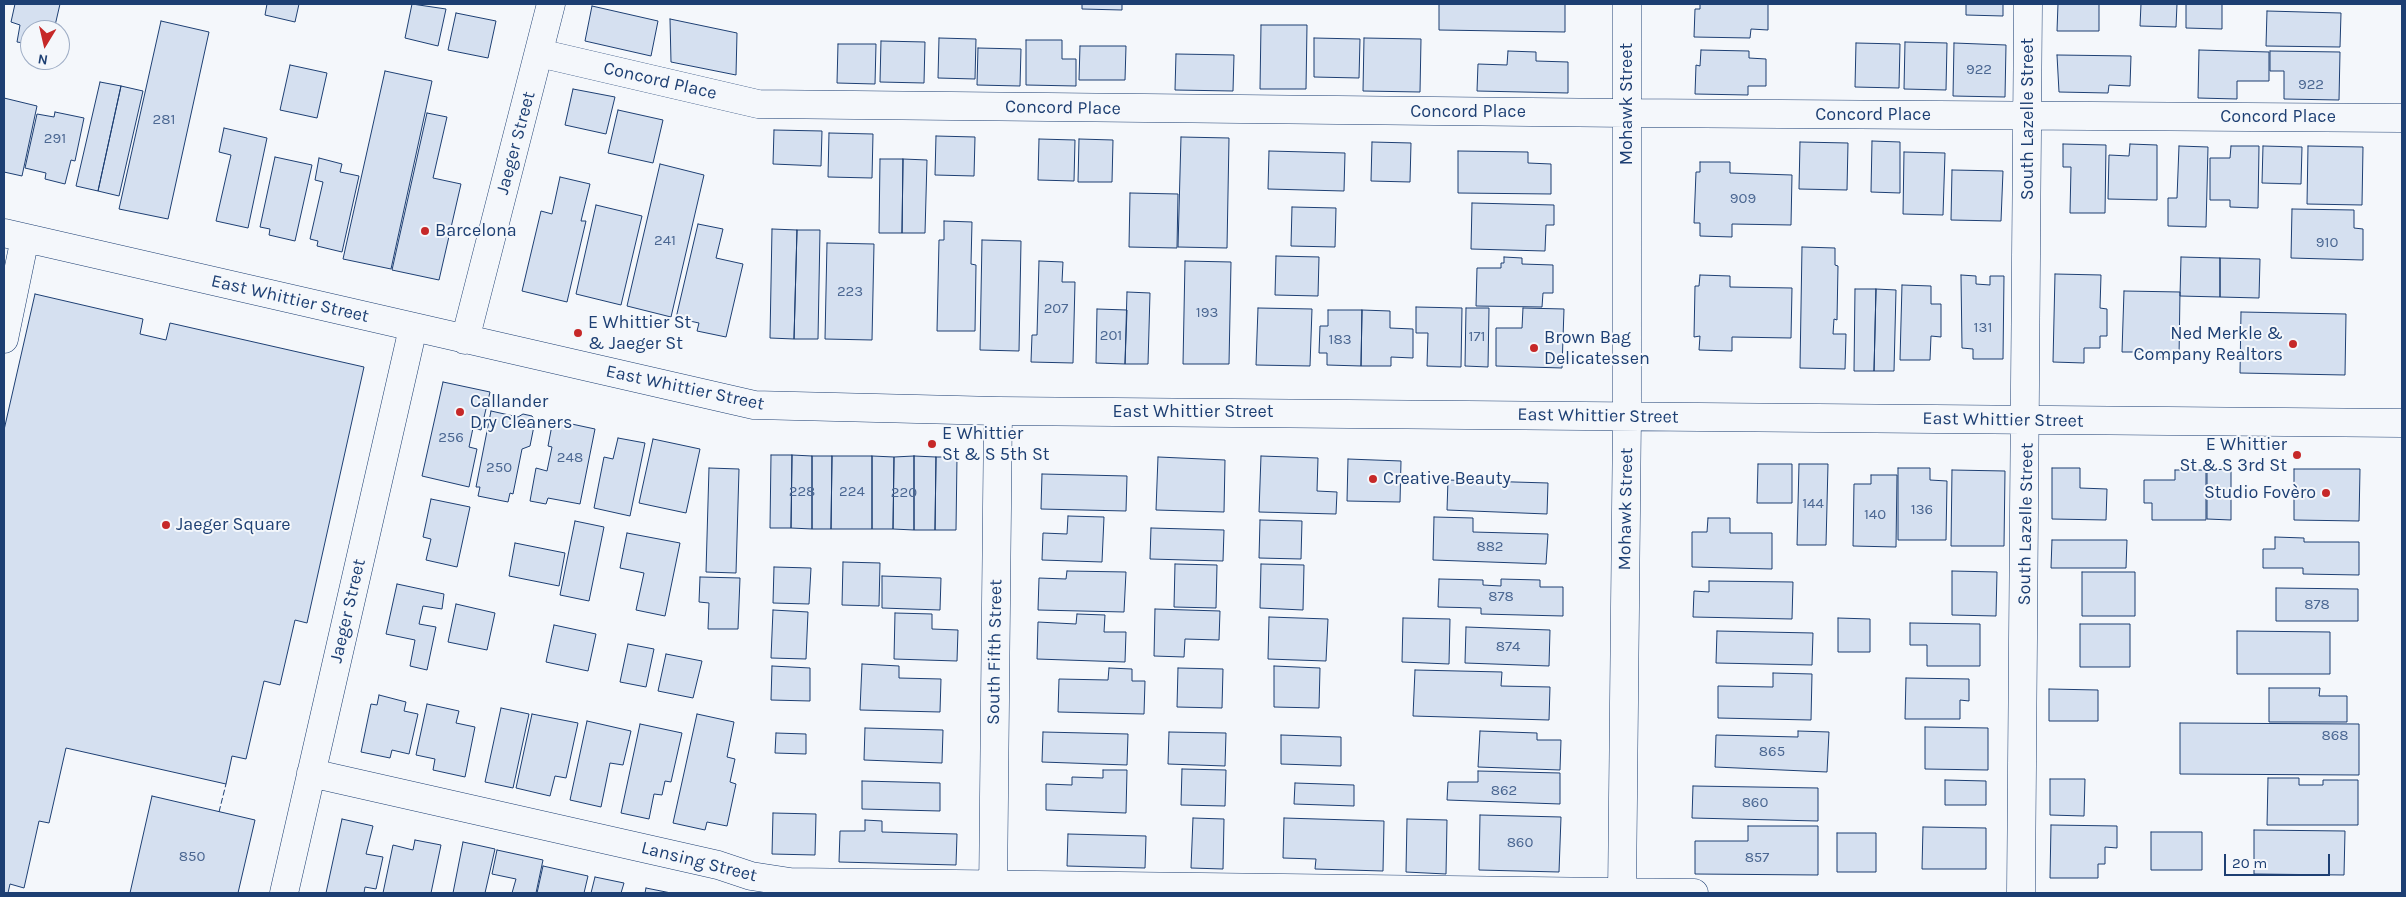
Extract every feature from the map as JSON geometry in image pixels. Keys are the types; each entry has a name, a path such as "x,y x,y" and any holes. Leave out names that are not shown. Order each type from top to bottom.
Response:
{"street":[{"name":"Jaeger Street","path":"465,340 551,4"},
{"name":"Mohawk Street","path":"1622,893 1627,416 1627,4"},
{"name":"South Lazelle Street","path":"2021,893 2028,4"},
{"name":"Concord Place","path":"539,53 758,104 1628,113 2402,118"},
{"name":"East Whittier Street","path":"14,235 412,328 754,405 998,411 2402,423"},
{"path":"4,339 14,235"},
{"name":"Jaeger Street","path":"284,893 412,328"},
{"name":"South Fifth Street","path":"993,889 998,411"},
{"name":"Lansing Street","path":"311,773 718,865 751,876 790,882 993,889 1694,893"}],"building":[{"path":"15,4 60,4 56,20 20,20 20,25 11,22"},
{"path":"267,4 299,4 295,22 265,15"},
{"path":"412,4 446,9 438,46 405,38"},
{"path":"1082,4 1122,4 1122,10 1082,9"},
{"path":"1439,4 1565,4 1565,32 1439,30"},
{"path":"1700,4 1768,4 1768,30 1751,29 1750,38 1694,37 1695,9 1700,9"},
{"path":"1966,4 2003,4 2003,16 1966,15"},
{"path":"2058,4 2099,4 2099,31 2057,31"},
{"path":"2141,4 2177,4 2176,27 2140,26"},
{"path":"2186,4 2222,4 2222,29 2186,28"},
{"path":"592,6 658,21 651,56 585,41"},
{"path":"2267,11 2341,13 2340,47 2266,46"},
{"path":"456,13 496,21 488,58 448,50"},
{"path":"670,19 737,33 736,75 671,62"},
{"path":"161,21 209,32 168,219 119,209"},
{"path":"20,25 20,42 17,42"},
{"path":"1261,25 1307,25 1306,89 1260,89"},
{"path":"939,38 976,39 975,79 938,78"},
{"path":"1314,38 1360,39 1359,78 1314,77"},
{"path":"1364,38 1421,39 1420,92 1363,91"},
{"path":"1026,40 1062,40 1062,59 1076,59 1076,86 1026,85"},
{"path":"881,41 925,42 924,83 880,82"},
{"path":"1905,42 1947,43 1946,90 1904,89"},
{"path":"1856,43 1900,44 1899,88 1855,87"},
{"path":"1954,43 2006,45 2005,97 1953,96"},
{"path":"838,44 876,44 875,84 837,83"},
{"path":"1080,46 1126,46 1125,80 1079,80"},
{"path":"978,48 1021,49 1020,86 977,85"},
{"path":"1701,50 1749,51 1749,58 1766,59 1766,86 1748,86 1748,95 1695,94 1696,65 1700,66"},
{"path":"2199,50 2269,52 2269,81 2237,81 2237,99 2198,98"},
{"path":"1508,51 1536,52 1536,61 1568,62 1568,93 1477,91 1478,64 1507,65"},
{"path":"2270,51 2340,52 2339,100 2284,99 2284,71 2270,71"},
{"path":"1176,54 1234,55 1233,91 1175,90"},
{"path":"2057,55 2131,56 2130,86 2109,85 2108,93 2059,92"},
{"path":"290,65 327,73 317,118 280,110"},
{"path":"385,71 432,81 391,269 343,259"},
{"path":"100,82 121,86 98,191 76,186"},
{"path":"121,86 143,91 119,196 98,191"},
{"path":"573,89 615,97 606,134 565,125"},
{"path":"4,98 37,106 22,176 4,172"},
{"path":"618,110 663,120 653,163 608,153"},
{"path":"55,112 84,118 75,161 71,160 65,184 45,179 46,173 25,168 37,114 54,117"},
{"path":"427,113 447,117 433,178 461,184 439,280 392,270"},
{"path":"224,128 267,138 248,228 216,221 231,155 219,152"},
{"path":"774,130 822,131 821,166 773,164"},
{"path":"829,133 873,134 872,178 828,177"},
{"path":"936,136 975,137 974,176 935,175"},
{"path":"1181,137 1229,138 1227,248 1178,247"},
{"path":"1039,139 1075,140 1074,181 1038,180"},
{"path":"1079,139 1113,140 1112,182 1078,182"},
{"path":"1872,141 1900,142 1900,193 1871,192"},
{"path":"1372,142 1411,143 1410,182 1371,181"},
{"path":"1800,142 1848,143 1847,190 1799,189"},
{"path":"2063,144 2106,145 2105,213 2070,213 2071,167 2063,167"},
{"path":"2130,144 2157,145 2157,200 2108,199 2109,155 2129,156"},
{"path":"2179,146 2208,147 2206,227 2168,226 2168,198 2177,198"},
{"path":"2231,146 2259,146 2258,208 2230,207 2230,200 2210,200 2210,158 2230,158"},
{"path":"2263,146 2302,147 2301,184 2262,183"},
{"path":"2308,146 2363,147 2362,205 2307,204"},
{"path":"1269,151 1345,153 1344,191 1268,189"},
{"path":"1458,151 1528,152 1528,163 1551,164 1551,194 1458,193"},
{"path":"1904,152 1945,153 1943,215 1903,214"},
{"path":"275,157 312,165 295,241 269,235 270,229 260,227"},
{"path":"319,158 342,164 340,172 359,176 342,252 317,246 318,241 310,239 323,182 315,180"},
{"path":"880,159 903,159 902,233 879,233"},
{"path":"903,159 927,160 925,233 902,233"},
{"path":"1700,162 1730,162 1730,173 1792,175 1791,225 1732,224 1732,237 1700,236 1700,223 1694,223 1696,172 1700,172"},
{"path":"660,164 704,175 671,317 627,306"},
{"path":"1952,170 2003,171 2001,221 1951,220"},
{"path":"560,177 590,184 581,221 586,221 567,302 522,291 541,211 552,214"},
{"path":"1130,193 1178,194 1177,248 1129,247"},
{"path":"1472,203 1554,205 1554,225 1546,225 1545,251 1471,249"},
{"path":"596,205 642,216 621,305 576,294"},
{"path":"1292,207 1336,208 1335,247 1291,246"},
{"path":"2292,209 2354,210 2354,228 2363,229 2363,260 2291,258"},
{"path":"944,221 972,222 971,264 976,265 975,331 937,331 939,240 944,240"},
{"path":"698,224 723,229 716,258 743,264 726,337 697,331 699,323 676,318"},
{"path":"772,229 797,230 794,339 770,338"},
{"path":"797,230 820,230 818,339 794,339"},
{"path":"982,240 1021,241 1019,351 980,350"},
{"path":"827,243 874,244 872,340 825,339"},
{"path":"1802,247 1835,248 1835,265 1838,266 1837,320 1834,319 1833,334 1846,334 1845,369 1800,368"},
{"path":"1276,256 1319,257 1318,296 1275,295"},
{"path":"1504,257 1522,258 1522,264 1553,265 1553,293 1543,293 1542,307 1476,306 1477,268 1501,268 1501,263 1504,263"},
{"path":"2181,257 2220,258 2220,297 2180,296"},
{"path":"2220,258 2260,259 2259,298 2220,297"},
{"path":"1039,261 1063,262 1062,282 1075,282 1073,363 1031,362 1032,335 1037,335"},
{"path":"1185,261 1231,262 1229,364 1183,364"},
{"path":"2055,274 2101,275 2100,308 2107,309 2107,336 2100,336 2100,348 2084,348 2084,363 2053,362"},
{"path":"1700,275 1730,276 1730,287 1792,288 1791,338 1732,337 1732,351 1699,350 1700,336 1694,337 1695,286 1699,286"},
{"path":"1961,275 1976,276 1976,284 1990,285 1990,276 2004,276 2003,359 1973,359 1973,349 1962,348"},
{"path":"1902,285 1931,286 1931,304 1941,304 1941,337 1931,336 1930,360 1900,360"},
{"path":"1855,289 1876,289 1874,371 1854,371"},
{"path":"1876,289 1896,290 1894,371 1874,371"},
{"path":"2124,291 2180,292 2179,358 2147,357 2148,352 2122,352"},
{"path":"1127,292 1150,293 1148,364 1125,364"},
{"name":"Jaeger Square","path":"35,294 143,319 140,334 166,340 170,323 364,367 307,623 295,620 280,685 264,681 246,759 232,756 226,784 66,748 49,823 39,821 24,888 10,884 8,893 4,893 4,430"},
{"path":"1416,307 1462,308 1461,367 1427,366 1428,333 1416,333"},
{"path":"1258,308 1312,309 1310,366 1256,365"},
{"path":"1466,308 1489,308 1488,367 1465,366"},
{"path":"1523,308 1564,309 1562,368 1496,366 1496,328 1522,328"},
{"path":"1097,309 1127,310 1125,364 1096,363"},
{"path":"1328,310 1362,310 1361,366 1327,365 1327,353 1319,353 1320,326 1328,326"},
{"path":"1362,310 1390,311 1390,328 1413,329 1413,358 1391,357 1391,366 1361,366"},
{"name":"Ned Merkle & Company Realtors","path":"2241,312 2346,314 2345,375 2240,373"},
{"path":"443,382 490,392 481,430 473,428 469,447 477,449 469,487 422,476"},
{"path":"491,411 518,417 523,414 532,416 535,421 530,446 522,449 513,494 510,493 508,502 478,496 480,487 476,487"},
{"path":"553,420 595,429 580,504 548,498 546,504 530,501 536,468 547,471 552,447 548,446"},
{"path":"618,438 645,443 630,516 594,508 604,457 613,459"},
{"path":"653,439 700,449 686,513 639,503"},
{"path":"771,455 792,455 791,528 770,528"},
{"path":"792,455 812,456 812,529 791,528"},
{"path":"812,456 832,456 831,529 812,529"},
{"path":"832,456 872,456 872,529 831,529"},
{"path":"872,456 894,457 893,529 872,529"},
{"path":"914,456 914,530 893,529 894,457"},
{"path":"914,456 936,457 935,530 914,530"},
{"path":"1261,456 1318,458 1317,491 1337,492 1336,514 1259,512"},
{"path":"936,457 957,457 956,530 935,530"},
{"path":"1158,457 1225,460 1224,512 1156,510"},
{"path":"1348,459 1401,461 1400,502 1347,501"},
{"path":"1758,464 1792,464 1792,503 1757,503"},
{"path":"1799,464 1828,464 1826,545 1797,545"},
{"path":"709,468 739,469 736,573 706,572"},
{"path":"1898,468 1930,468 1930,480 1947,481 1946,540 1898,540"},
{"path":"2052,468 2080,468 2080,488 2107,489 2106,520 2052,519"},
{"path":"2231,469 2231,520 2207,519 2207,470"},
{"path":"2294,469 2360,469 2359,521 2294,520"},
{"path":"1952,470 2005,471 2004,546 1951,546"},
{"path":"2175,470 2206,470 2206,520 2152,520 2152,503 2144,503 2144,480 2175,480"},
{"path":"1042,474 1127,476 1126,511 1041,509"},
{"path":"1871,475 1897,475 1896,547 1853,546 1854,484 1871,484"},
{"path":"1448,480 1548,483 1547,514 1447,510"},
{"path":"431,499 470,507 457,567 426,560 431,539 423,537"},
{"path":"1068,516 1104,517 1102,562 1042,560 1043,533 1067,534"},
{"path":"1434,517 1473,518 1473,532 1548,534 1546,564 1433,560"},
{"path":"1708,518 1730,518 1730,533 1772,533 1772,569 1692,567 1692,532 1707,532"},
{"path":"1260,520 1302,521 1301,559 1259,558"},
{"path":"575,521 604,527 589,601 560,595"},
{"path":"1151,528 1224,530 1223,561 1150,559"},
{"path":"627,533 680,543 665,616 636,610 644,573 620,568"},
{"path":"2275,537 2304,538 2304,542 2359,542 2359,575 2303,574 2303,568 2263,568 2263,549 2275,549"},
{"path":"2052,540 2127,540 2126,568 2051,568"},
{"path":"515,543 565,553 559,586 509,576"},
{"path":"843,562 880,563 879,606 842,605"},
{"path":"1175,564 1217,565 1216,608 1174,607"},
{"path":"1261,564 1304,565 1303,610 1260,608"},
{"path":"774,567 811,568 809,604 773,603"},
{"path":"1067,571 1126,572 1124,612 1038,610 1039,578 1066,579"},
{"path":"1952,571 1997,572 1996,616 1952,615"},
{"path":"2082,572 2135,572 2135,616 2082,616"},
{"path":"882,576 941,578 940,610 882,608"},
{"path":"700,577 740,578 738,629 708,629 709,603 699,602"},
{"path":"1439,579 1483,580 1483,585 1501,586 1501,579 1540,580 1540,587 1563,587 1563,616 1481,614 1481,608 1438,607"},
{"path":"1709,581 1793,582 1792,619 1693,617 1694,591 1709,592"},
{"path":"397,584 444,594 442,609 423,606 419,624 436,627 427,670 410,666 415,640 386,634"},
{"path":"2276,588 2358,589 2358,621 2276,621"},
{"path":"456,604 495,613 487,650 448,642"},
{"path":"1155,609 1220,611 1219,640 1185,639 1184,657 1154,656"},
{"path":"773,610 808,612 806,659 771,658"},
{"path":"895,613 932,614 932,629 958,630 957,661 894,659"},
{"path":"1077,614 1105,615 1104,632 1126,632 1125,662 1037,659 1038,622 1076,624"},
{"path":"1269,617 1328,619 1326,661 1268,659"},
{"path":"1403,618 1450,619 1449,664 1402,662"},
{"path":"1838,618 1870,619 1870,652 1838,652"},
{"path":"1910,623 1980,624 1980,666 1927,666 1927,645 1910,645"},
{"path":"2080,624 2130,624 2130,667 2080,667"},
{"path":"554,625 596,634 588,671 546,662"},
{"path":"1466,627 1550,630 1549,666 1465,663"},
{"path":"1717,631 1813,633 1812,665 1716,663"},
{"path":"2237,631 2330,632 2330,674 2237,674"},
{"path":"628,644 654,649 646,687 620,682"},
{"path":"666,654 702,661 693,698 658,691"},
{"path":"862,664 899,666 899,678 941,679 940,712 860,710"},
{"path":"772,666 810,668 810,701 771,700"},
{"path":"1274,666 1320,668 1319,708 1274,707"},
{"path":"1109,668 1132,669 1132,681 1145,681 1144,714 1058,712 1059,679 1108,680"},
{"path":"1178,668 1223,669 1222,708 1177,707"},
{"path":"1415,670 1502,672 1501,686 1550,687 1549,720 1413,716"},
{"path":"1773,673 1812,674 1811,720 1718,718 1718,686 1773,687"},
{"path":"1906,678 1969,679 1969,701 1960,700 1960,719 1905,719"},
{"path":"2269,688 2320,688 2319,696 2347,696 2347,722 2269,722"},
{"path":"2049,689 2098,690 2098,721 2049,721"},
{"path":"379,695 406,702 404,711 418,714 409,754 392,750 390,758 361,752 371,704 377,705"},
{"path":"427,704 459,711 456,723 475,727 465,777 433,770 435,759 416,755"},
{"path":"501,708 529,714 513,788 485,782"},
{"path":"532,714 578,723 566,778 555,776 550,796 516,788"},
{"path":"697,714 734,722 727,757 735,759 730,782 736,784 727,826 707,822 705,830 673,823"},
{"path":"587,721 631,731 623,765 610,763 601,807 570,800"},
{"path":"2180,723 2359,724 2359,775 2180,774"},
{"path":"640,724 682,733 671,782 665,781 662,795 654,794 649,819 621,813"},
{"path":"1925,727 1988,728 1988,770 1925,769"},
{"path":"865,728 943,730 942,763 864,760"},
{"path":"1480,731 1537,733 1537,740 1561,740 1560,770 1478,767"},
{"path":"1798,731 1829,732 1827,772 1715,767 1716,735 1798,737"},
{"path":"1043,732 1128,734 1127,765 1042,762"},
{"path":"1169,732 1226,733 1225,766 1168,764"},
{"path":"776,733 806,734 806,754 775,753"},
{"path":"1281,735 1341,737 1341,766 1281,764"},
{"path":"1182,769 1226,770 1225,806 1181,805"},
{"path":"1103,770 1127,770 1126,813 1046,810 1046,784 1072,785 1072,777 1103,778"},
{"path":"1478,771 1560,773 1560,804 1447,800 1448,782 1478,782"},
{"path":"2268,778 2299,778 2299,785 2323,785 2323,780 2358,780 2358,825 2267,825"},
{"path":"2050,779 2085,779 2084,816 2050,815"},
{"path":"1945,780 1986,781 1986,805 1945,805"},
{"path":"862,781 940,783 940,811 862,809"},
{"path":"1295,783 1354,785 1354,806 1294,804"},
{"path":"1693,786 1818,788 1818,821 1692,818"},
{"path":"152,796 255,820 238,893 130,893"},
{"path":"773,813 816,814 815,855 772,854"},
{"path":"1480,815 1561,817 1559,872 1479,870"},
{"path":"1193,818 1224,819 1223,869 1191,868"},
{"path":"1284,818 1384,821 1383,871 1315,869 1316,859 1283,858"},
{"path":"342,819 373,826 366,854 383,857 376,889 365,887 364,893 326,893"},
{"path":"1407,819 1447,820 1446,874 1406,872"},
{"path":"865,820 882,821 882,832 957,834 956,865 839,862 840,831 865,831"},
{"path":"2051,825 2117,826 2117,848 2105,847 2105,864 2098,864 2098,878 2050,878"},
{"path":"1748,826 1818,826 1818,875 1695,874 1695,841 1748,841"},
{"path":"1923,827 1986,828 1986,869 1922,869"},
{"path":"2254,830 2345,831 2344,875 2254,874"},
{"path":"2151,832 2202,832 2202,870 2151,870"},
{"path":"1837,833 1876,833 1876,872 1837,872"},
{"path":"1068,834 1146,836 1145,868 1067,866"},
{"path":"415,840 441,845 431,893 383,893 393,845 413,850"},
{"path":"463,842 495,849 485,893 453,893"},
{"path":"497,850 543,860 536,893 512,893 516,879 492,874"},
{"path":"543,866 588,876 584,893 537,893"},
{"path":"595,877 624,883 621,893 591,893"},
{"path":"646,888 671,893 645,893"}],"fence":[{"path":"219,812 226,784"}],"place":[{"name":"Barcelona","path":"425,231"},
{"name":"E Whittier St & Jaeger St","path":"578,333"},
{"name":"Ned Merkle & Company Realtors","path":"2293,344"},
{"name":"Brown Bag Delicatessen","path":"1534,348"},
{"name":"Callander Dry Cleaners","path":"460,412"},
{"name":"E Whittier St & S 5th St","path":"932,444"},
{"name":"E Whittier St & S 3rd St","path":"2297,455"},
{"name":"Creative Beauty","path":"1373,479"},
{"name":"Studio Fovèro","path":"2326,493"},
{"name":"Jaeger Square","path":"166,525"}]}
